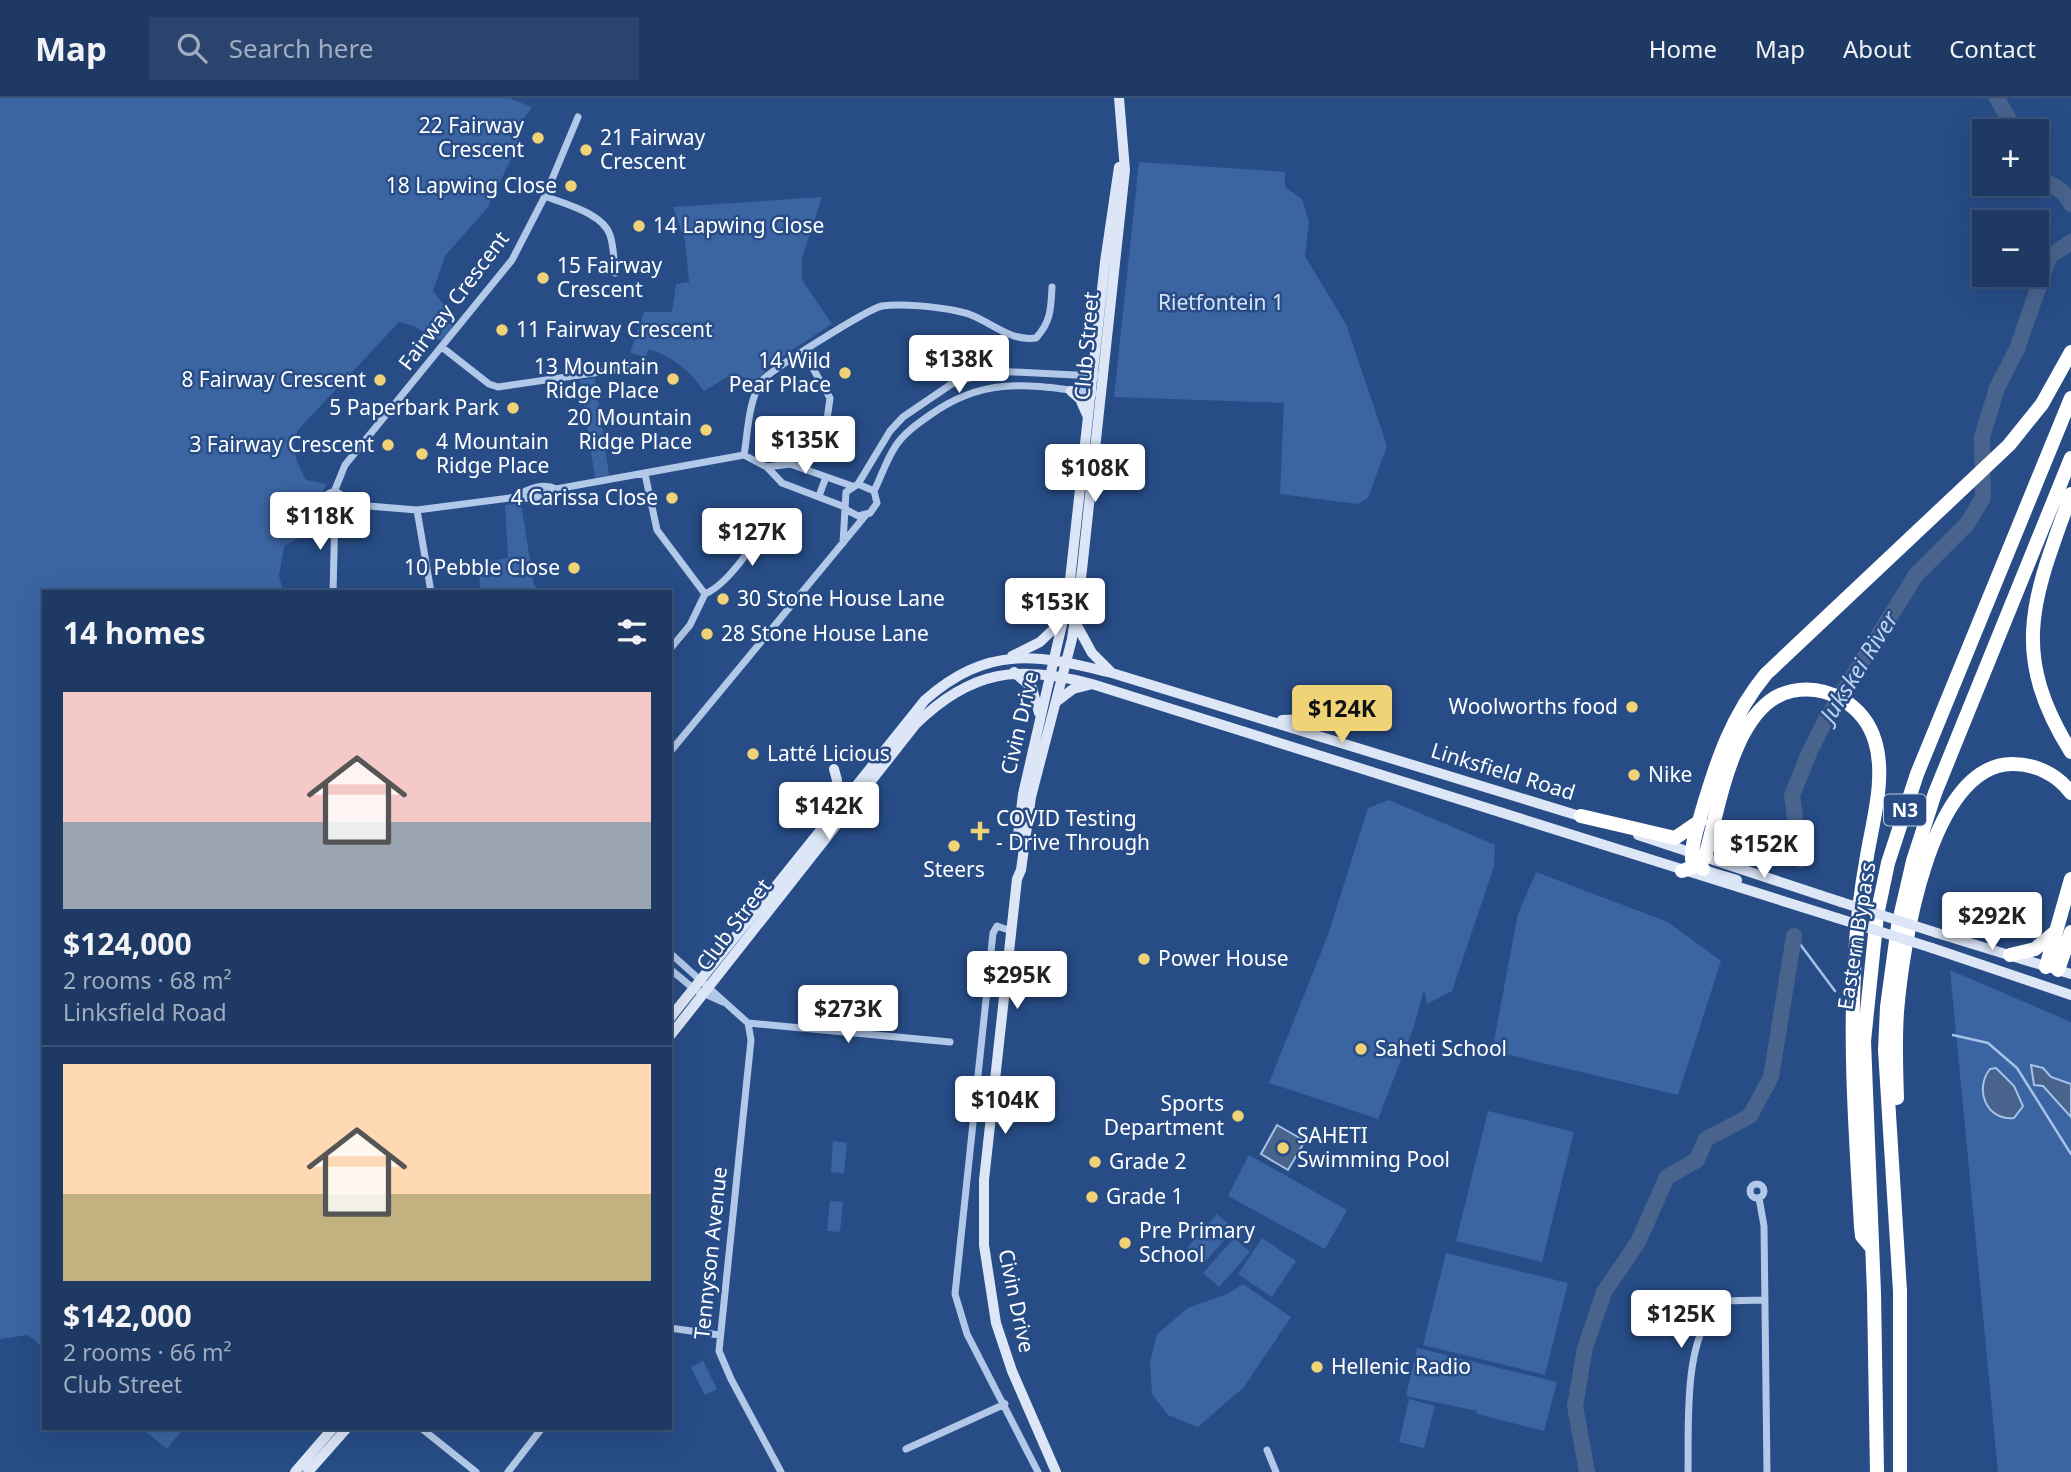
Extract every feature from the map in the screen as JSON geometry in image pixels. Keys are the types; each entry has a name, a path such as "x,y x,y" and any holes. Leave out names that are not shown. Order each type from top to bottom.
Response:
{"highway":[{"path":"1700,862 1700,821 1727,734 1749,695 1766,674 1998,456 2042,404 2071,352"},
{"name":"Eastern Bypass","path":"1877,1472 1873,1249 1864,1041 1871,952 1885,875 1917,774 2071,398"},
{"name":"Eastern Bypass","path":"1900,1472 1900,1291 1885,1050 1887,1007 1898,926 1913,861 1948,757 2071,458"},
{"path":"2071,494 2036,597 2032,642 2043,702 2071,752"},
{"path":"1682,871 1700,862 1737,749 1750,720 1768,702 1784,693 1824,692 1847,703 1869,727 1878,763 1877,796 1857,925 1853,994 1853,1095 1861,1227 1866,1243 1873,1249"},
{"path":"1891,1167 1898,1143 1896,1049 1904,965 1919,889 1949,810 1969,782 2000,765 2039,768 2052,775 2071,793"},
{"path":"1581,816 1675,838 1700,821"},
{"path":"2058,970 2056,931 2071,879"},
{"path":"2010,955 2041,946 2056,931"},
{"path":"2058,970 2070,935"},
{"path":"2070,935 2071,958"}],"main road":[{"name":"Club Street","path":"1069,620 1091,392 1098,376 1125,170 1119,98"},
{"name":"Club Street","path":"1061,660 1103,394 1098,376"},
{"path":"1071,391 1080,399 1088,419"},
{"path":"1006,659 1040,642 1069,620 1092,653 1112,673"},
{"name":"Linksfield Road","path":"930,703 964,671 1006,659 1061,660 1272,720 1581,816 1700,862 1841,902 2058,970"},
{"name":"Civin Drive","path":"1017,879 1014,871 1021,806 1051,674 1061,660"},
{"name":"Civin Drive","path":"1056,1472 1004,1347 989,1288 984,1245 984,1180 1017,879 1021,870 1031,797 1063,677 1061,660"},
{"path":"1014,672 1032,688 1040,720"},
{"name":"Linksfield Road","path":"930,703 968,685 1014,672 1051,674 1092,684 1838,918 2071,995"},
{"path":"1056,702 1073,690 1092,684"},
{"name":"Club Street","path":"672,1033 702,988 835,810 930,703"},
{"name":"Club Street","path":"672,1016 702,988 916,724 930,703"},
{"path":"1272,720 1308,719 1321,710"},
{"path":"834,769 837,780 835,810"},
{"path":"1700,862 1786,897 1808,909"},
{"path":"2042,985 2058,970"},
{"path":"2053,989 2058,970"},
{"path":"295,1472 331,1430"},
{"path":"308,1472 344,1430"}],"street":[{"name":"Fairway Crescent","path":"334,492 345,466 512,260 545,196 578,117"},
{"path":"545,196 592,216 606,226 610,234 615,273"},
{"path":"744,455 760,384 778,366 803,353 849,321 882,306 957,311 981,317 1010,336 1036,338 1047,327 1051,313 1052,287"},
{"path":"443,348 489,384 498,387 642,366"},
{"path":"803,353 830,398 826,427"},
{"path":"843,543 846,508 844,499 890,430 903,417 953,383 994,371 1098,376"},
{"path":"672,750 877,503 874,491 900,440 957,397 972,390 997,386 1103,394"},
{"path":"333,590 335,513 344,504 416,510 517,496 547,485 555,489 744,455 767,467 782,483 819,496 846,508 852,514 865,516"},
{"path":"767,467 790,464 874,491"},
{"path":"645,474 653,519 661,539 705,594"},
{"path":"819,496 826,477"},
{"path":"335,513 328,511 323,502 325,496 334,492 343,497 344,504"},
{"path":"416,510 432,590"},
{"path":"672,647 690,625 705,594 720,585 759,536 771,513"},
{"path":"672,757 739,675 748,658"},
{"path":"1011,931 998,926 993,933 955,1284 957,1304 967,1334 1038,1472"},
{"path":"672,955 702,988"},
{"path":"672,971 727,1003 748,1023 950,1042"},
{"name":"Tennyson Avenue","path":"748,1023 751,1040 719,1335 722,1360 781,1472"},
{"path":"1759,1198 1764,1226 1767,1472"},
{"path":"1688,1472 1694,1359 1699,1335 1712,1312 1723,1301 1763,1300"},
{"path":"672,1328 719,1335"},
{"path":"906,1449 1005,1405"},
{"path":"424,1430 476,1472"},
{"path":"508,1472 540,1430"},
{"path":"1267,1450 1276,1472"}],"green space":[{"path":"0,98 509,98 532,107 524,118 518,144 488,207 445,256 433,291 456,320 444,342 399,322 297,431 294,450 297,462 306,480 327,484 318,502 328,515 327,524 284,546 279,576 283,590 42,590 42,1346 28,1335 0,1339"},
{"name":"Rietfontein 1","path":"1139,162 1285,172 1285,187 1302,199 1309,222 1305,256 1346,324 1387,446 1368,498 1358,504 1280,494 1284,403 1114,397"},
{"path":"822,197 802,258 802,280 832,324 769,365 756,383 734,373 704,391 673,360 648,349 646,357 630,353 644,312 672,312 676,284 689,282 685,241 673,207"},
{"path":"595,378 609,475 595,478 580,380"},
{"path":"521,503 534,585 540,590 480,590 479,563 508,558 505,505"},
{"path":"1389,800 1495,845 1494,866 1452,991 1427,1004 1424,990 1414,1026 1378,1119 1269,1083 1328,935 1368,808"},
{"path":"1536,872 1668,922 1721,961 1678,1095 1492,1051 1518,914"},
{"path":"1950,970 2071,1022 2071,1472 1998,1472"},
{"path":"1488,1111 1574,1132 1542,1262 1456,1241"},
{"path":"833,1141 847,1143 844,1173 831,1172"},
{"path":"1249,1155 1347,1210 1325,1249 1228,1196"},
{"path":"830,1201 843,1202 840,1232 827,1231"},
{"path":"1217,1214 1234,1229 1204,1263 1187,1248"},
{"path":"1234,1238 1250,1252 1219,1287 1203,1273"},
{"path":"1262,1238 1296,1261 1272,1297 1238,1274"},
{"path":"1446,1253 1568,1283 1545,1375 1423,1345"},
{"path":"1243,1284 1291,1317 1244,1387 1198,1427 1168,1415 1152,1394 1150,1362 1157,1334 1188,1308 1227,1294"},
{"path":"1417,1348 1557,1382 1544,1431 1477,1414 1477,1411 1406,1396"},
{"path":"703,1361 717,1389 705,1395 691,1367"},
{"path":"1409,1399 1435,1406 1424,1448 1399,1442"},
{"path":"143,1430 182,1430 167,1449"}],"shaded area":[{"path":"2031,1065 2043,1068 2051,1077 2071,1084 2071,1117 2043,1086 2034,1085"},
{"path":"1996,1068 2014,1086 2023,1106 2014,1118 2004,1118 1996,1114 1990,1109 1983,1094 1985,1077 1990,1069"},
{"name":"SAHETI Swimming Pool","path":"1277,1125 1305,1141 1288,1170 1261,1154"}],"waterway":[{"name":"Jukskei River","path":"1997,98 2008,119"},
{"name":"Jukskei River","path":"2049,183 2058,188 2071,204"},
{"name":"Jukskei River","path":"1801,860 1792,795 1810,751 1825,721 1916,575 1967,524 1983,498 1982,437 1997,388 2017,349 2049,257 2071,242"},
{"path":"1794,936 1835,991"},
{"name":"Jukskei River","path":"1587,1472 1575,1406 1585,1348 1604,1292 1638,1242 1667,1177 1697,1160 1706,1139 1750,1116 1771,1077 1794,936"},
{"name":"Jukskei River","path":"1953,1035 1988,1043 2017,1068 2071,1154"}],"place":[{"name":"22 Fairway Crescent","path":"538,138"},
{"name":"21 Fairway Crescent","path":"586,150"},
{"name":"18 Lapwing Close","path":"571,186"},
{"name":"14 Lapwing Close","path":"639,226"},
{"name":"15 Fairway Crescent","path":"543,278"},
{"name":"11 Fairway Crescent","path":"502,330"},
{"name":"14 Wild Pear Place","path":"845,373"},
{"name":"13 Mountain Ridge Place","path":"673,379"},
{"name":"8 Fairway Crescent","path":"380,380"},
{"name":"5 Paperbark Park","path":"513,408"},
{"name":"20 Mountain Ridge Place","path":"706,430"},
{"name":"3 Fairway Crescent","path":"388,445"},
{"name":"4 Mountain Ridge Place","path":"422,454"},
{"name":"4 Carissa Close","path":"672,498"},
{"name":"10 Pebble Close","path":"574,568"},
{"name":"30 Stone House Lane","path":"723,599"},
{"name":"28 Stone House Lane","path":"707,634"},
{"name":"Woolworths food","path":"1632,707"},
{"name":"Latté Licious","path":"753,754"},
{"name":"Nike","path":"1634,775"},
{"name":"COVID Testing - Drive Through","path":"980,831"},
{"name":"Steers","path":"954,846"},
{"name":"Power House","path":"1144,959"},
{"name":"Saheti School","path":"1361,1049"},
{"name":"Sports Department","path":"1238,1116"},
{"name":"SAHETI Swimming Pool","path":"1283,1148"},
{"name":"Grade 2","path":"1095,1162"},
{"name":"Grade 1","path":"1092,1197"},
{"name":"Pre Primary School","path":"1125,1243"},
{"name":"Hellenic Radio","path":"1317,1367"}]}
